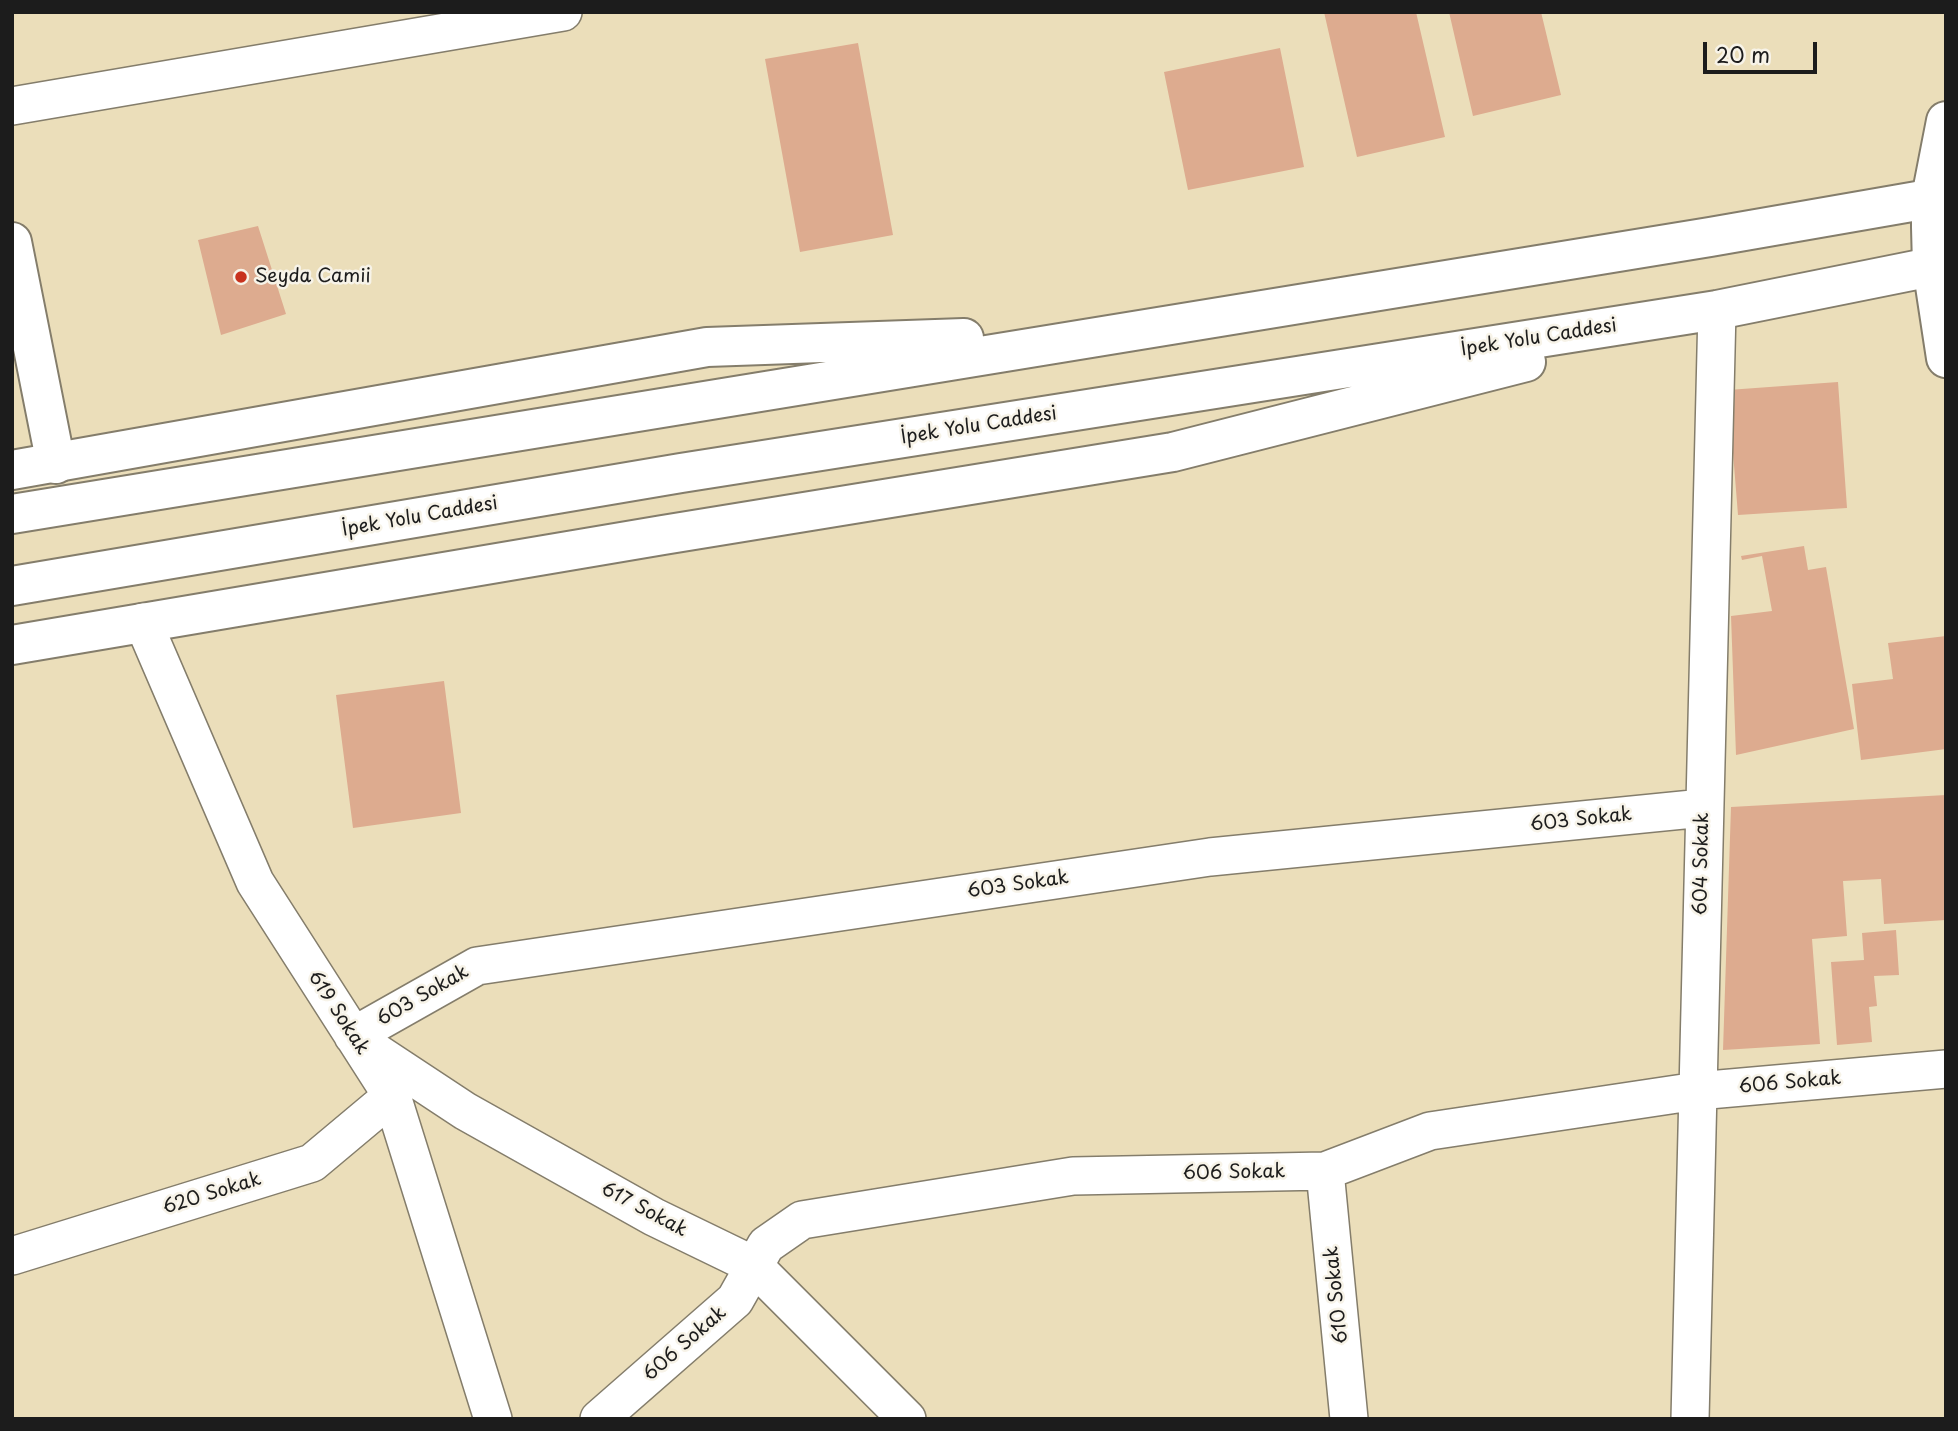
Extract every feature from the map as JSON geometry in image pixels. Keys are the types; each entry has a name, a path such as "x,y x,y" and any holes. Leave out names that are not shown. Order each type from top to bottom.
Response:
{"main road":[{"path":"1946,121 1939,197 1939,265 1946,358"},
{"path":"12,514 1710,237 1939,197"},
{"path":"12,242 56,464"},
{"name":"İpek Yolu Caddesi","path":"12,586 681,473 1717,310 1939,265"},
{"path":"12,645 663,535 1173,453 1402,396 1717,310"},
{"path":"12,470 707,347 1134,331"}],"street":[{"path":"12,106 563,12"},
{"name":"604 Sokak","path":"1690,1419 1717,310"},
{"name":"619 Sokak","path":"143,622 255,882 391,1096 493,1419"},
{"name":"603 Sokak","path":"353,1036 477,966 1210,857 1703,808"},
{"name":"617 Sokak","path":"353,1036 465,1111 654,1217 753,1265 907,1419"},
{"name":"606 Sokak","path":"599,1419 735,1300 765,1245 802,1220 1073,1176 1325,1171 1430,1131 1697,1091 1946,1069"},
{"name":"620 Sokak","path":"12,1256 312,1163 391,1096"},
{"name":"610 Sokak","path":"1325,1171 1349,1419"}],"building":[{"path":"1324,12 1416,12 1445,137 1357,157"},
{"path":"1449,12 1541,12 1561,95 1473,116"},
{"path":"858,43 893,235 800,252 765,59"},
{"path":"1280,48 1304,167 1188,190 1164,72"},
{"name":"Seyda Camii","path":"258,226 286,314 221,335 198,240"},
{"path":"1838,382 1847,508 1738,515 1728,390"},
{"path":"1804,546 1808,570 1826,567 1854,729 1736,755 1731,616 1772,611 1762,556 1742,560 1741,556"},
{"path":"1946,636 1946,749 1861,760 1852,684 1893,679 1888,643"},
{"path":"444,681 461,813 353,828 336,695"},
{"path":"1946,795 1946,920 1884,924 1881,879 1843,881 1847,936 1812,939 1820,1044 1723,1050 1731,807"},
{"path":"1896,930 1899,975 1874,976 1877,1006 1869,1007 1872,1042 1837,1045 1831,962 1864,960 1862,933"}],"place":[{"name":"Seyda Camii","path":"241,277"}]}
